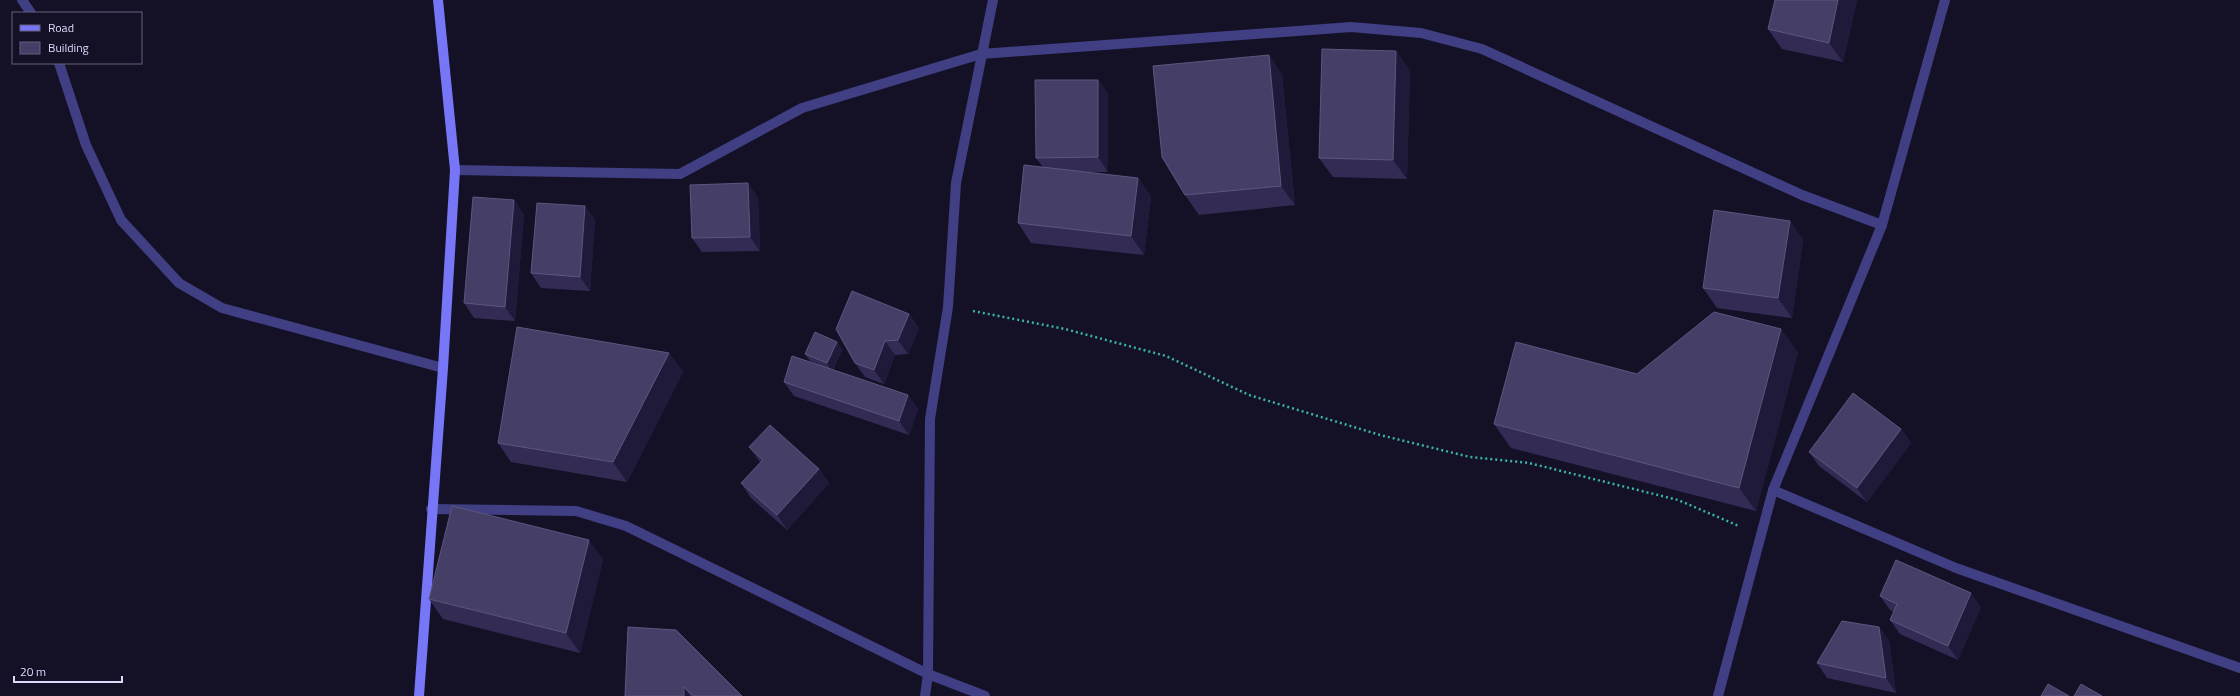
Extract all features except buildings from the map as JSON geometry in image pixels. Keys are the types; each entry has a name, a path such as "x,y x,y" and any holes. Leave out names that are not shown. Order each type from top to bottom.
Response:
{"main road":[{"path":"419,696 431,509 443,368 455,170 438,0"}],"street":[{"path":"22,0 30,12"},
{"path":"925,696 928,674 930,419 948,307 956,183 993,0"},
{"path":"1718,696 1773,490 1882,225 1945,0"},
{"path":"455,170 680,174 802,108 981,54 1351,27 1421,33 1482,49 1795,192 1882,225"},
{"path":"59,64 86,144 121,220 179,283 222,308 443,368"},
{"path":"1773,490 1956,568 2240,668"},
{"path":"431,509 576,511 626,526 928,674 985,696"}],"path":[{"path":"948,307 1065,329 1166,356 1249,394 1380,435 1470,457 1529,463 1678,500 1762,535"}]}
